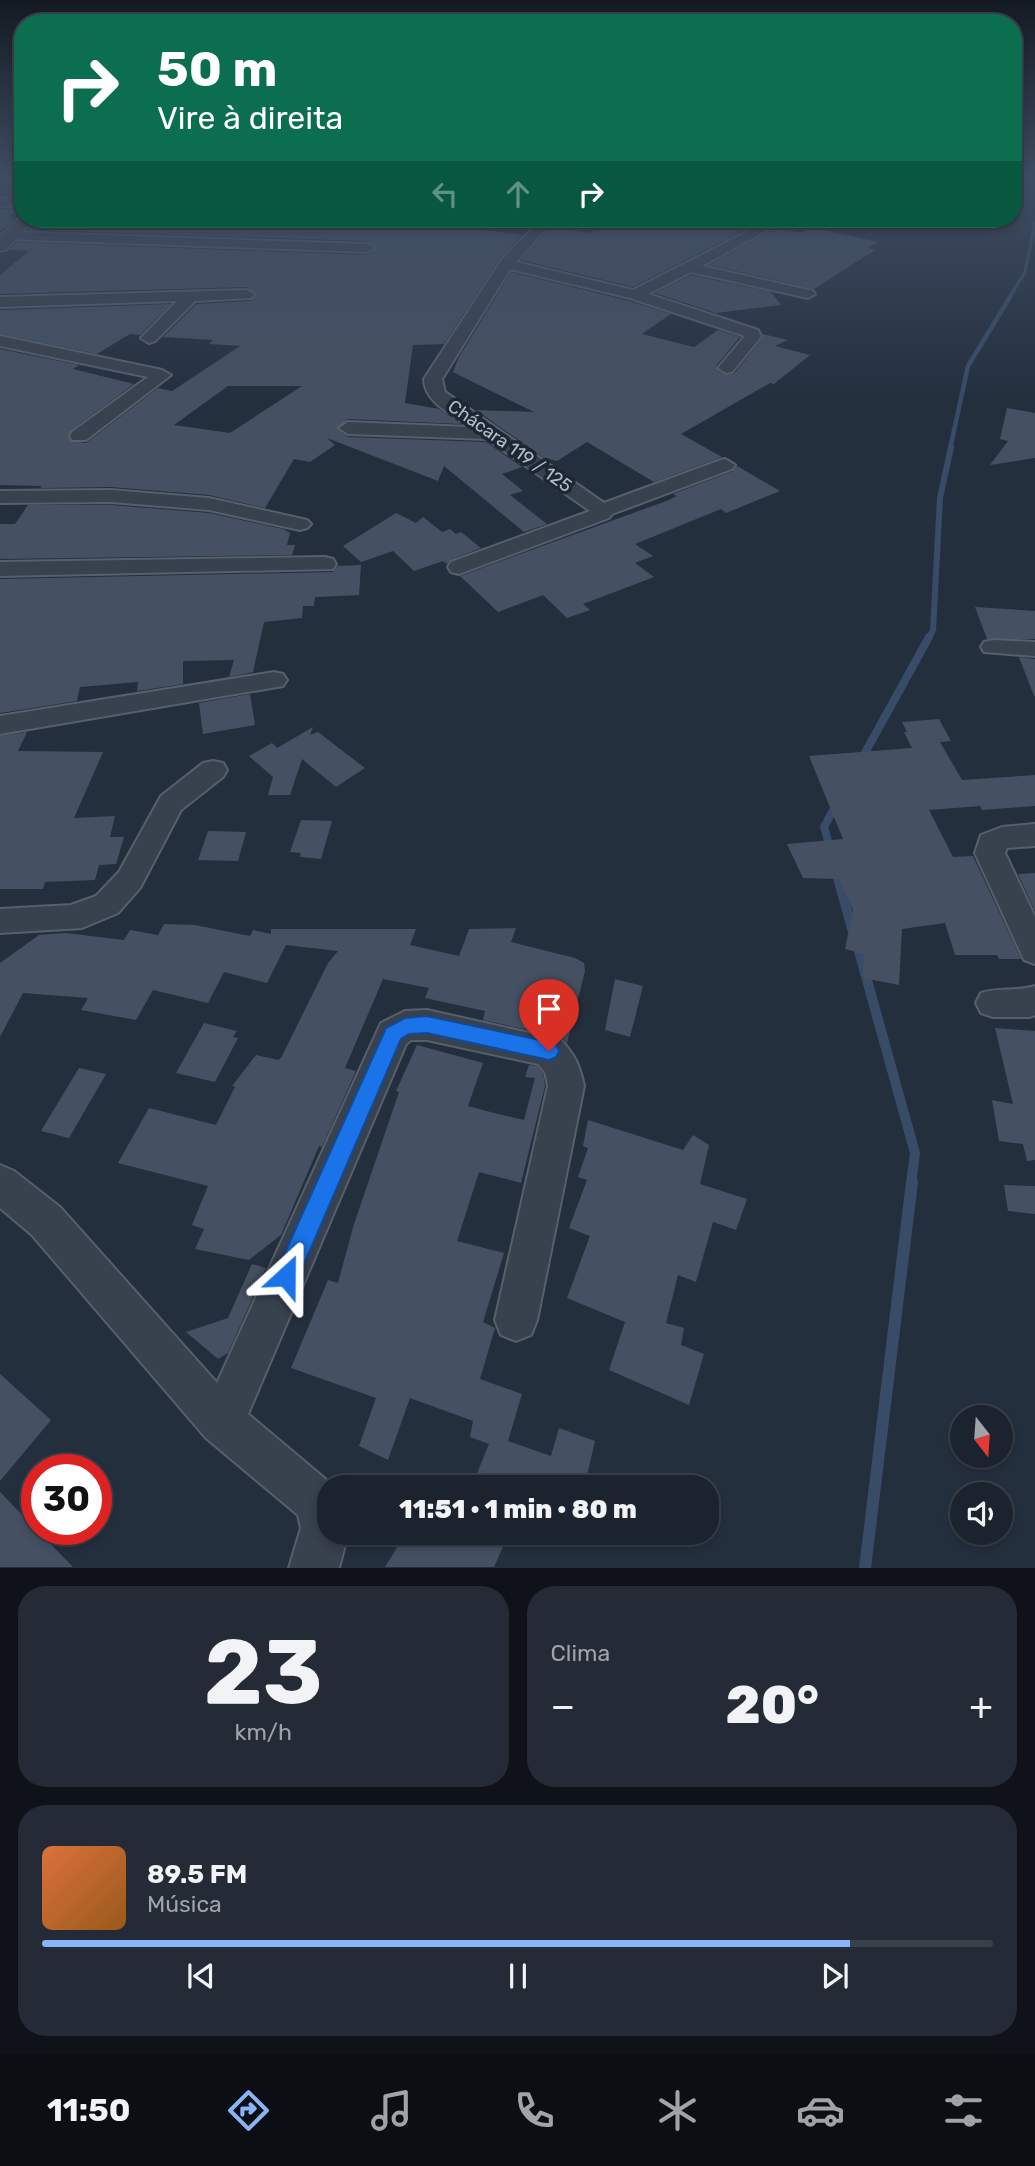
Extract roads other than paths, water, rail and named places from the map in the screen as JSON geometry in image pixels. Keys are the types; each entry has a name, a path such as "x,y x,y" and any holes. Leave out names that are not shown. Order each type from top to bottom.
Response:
{"street":[{"name":"Chácara 119 / 125","path":"517,252 506,264 433,379 433,388 438,396 488,433 602,512"},
{"path":"635,295 718,252"},
{"path":"506,264 635,295 752,333 753,336 726,368"},
{"path":"690,267 808,294"},
{"path":"0,302 246,295"},
{"path":"149,338 190,297"},
{"path":"0,341 162,375 79,436"},
{"path":"348,428 488,433"},
{"path":"459,567 726,464"},
{"path":"0,497 111,496 209,504 300,524"},
{"path":"0,569 325,564"},
{"path":"993,647 1035,649"},
{"path":"0,725 274,680"},
{"path":"0,921 88,914 105,906 124,891 155,829 172,803 213,770"},
{"path":"1035,835 1002,838 991,843 990,853 1035,951"},
{"path":"993,1003 1030,1003 1035,1000"},
{"path":"222,1422 393,1034 405,1026 427,1025 549,1051 562,1066 566,1086 516,1320"},
{"path":"0,1184 46,1221 222,1422 318,1501 326,1528 320,1554 313,1567"}],"waterway":[{"path":"1009,298 1025,272 1029,252"},
{"path":"950,449 968,366 1010,297"},
{"path":"928,639 933,630 940,498 951,447"},
{"path":"861,760 929,637"},
{"path":"831,851 824,827 836,805"},
{"path":"836,870 839,879"},
{"path":"838,878 853,932"},
{"path":"857,944 915,1153 911,1184"},
{"path":"865,1568 912,1182"}]}
